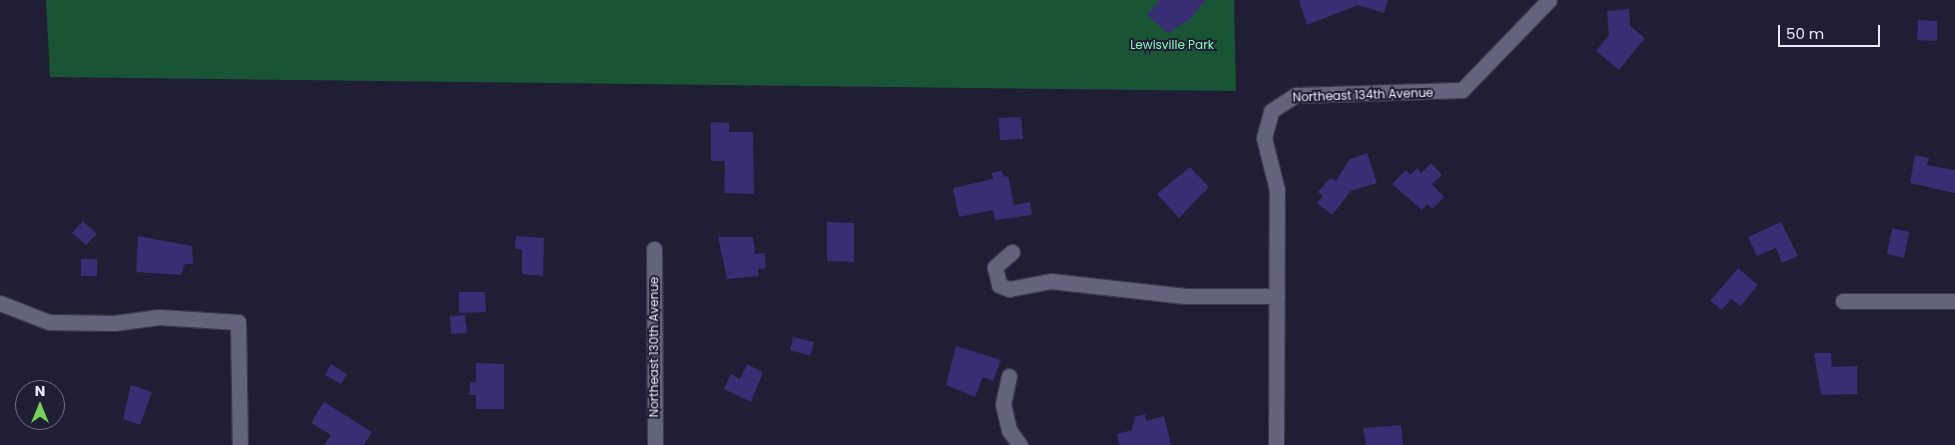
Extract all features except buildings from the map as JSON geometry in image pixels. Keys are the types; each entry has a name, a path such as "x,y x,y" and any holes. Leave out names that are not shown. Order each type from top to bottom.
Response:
{"street":[{"name":"Northeast 134th Avenue","path":"1276,445 1277,190 1264,128 1277,104 1296,96 1462,90 1549,0"},
{"name":"Northeast 130th Avenue","path":"654,249 655,445"},
{"path":"1012,252 995,267 999,285 1009,288 1051,282 1185,296 1276,296"},
{"path":"1843,302 1955,302"},
{"path":"0,303 49,322 114,323 159,317 238,322 240,445"},
{"path":"1009,376 1004,404 1009,430 1020,445"}],"green space":[{"name":"Lewisville Park","path":"46,0 1234,0 1236,91 50,77"}]}
